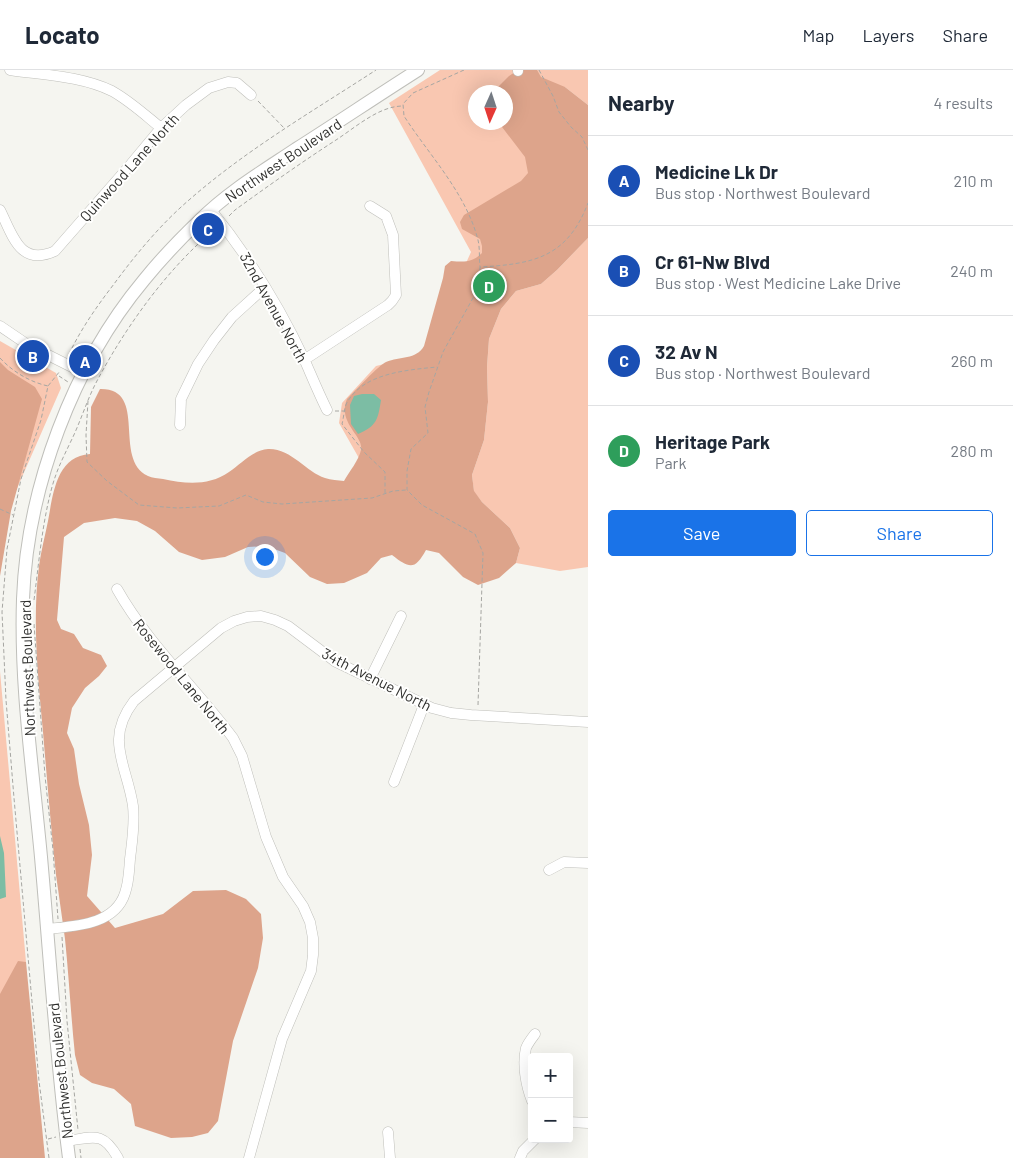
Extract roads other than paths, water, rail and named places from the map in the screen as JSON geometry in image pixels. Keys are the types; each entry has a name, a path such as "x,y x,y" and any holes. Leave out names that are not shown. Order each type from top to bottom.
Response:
{"main road":[{"name":"Northwest Boulevard","path":"69,1158 24,681 23,598 26,557 44,474 58,433 84,373 117,316 143,281 184,236 212,210 257,175 418,70"}],"street":[{"path":"10,70 73,80 111,91 144,113 160,128"},
{"name":"Quinwood Lane North","path":"0,210 17,245 29,254 47,255 55,251 62,244 160,128 186,105 209,88 218,84 237,83 251,95"},
{"path":"304,360 388,305 396,295 393,235 386,216 370,206"},
{"name":"32nd Avenue North","path":"212,210 249,260 265,287 304,360 327,410"},
{"path":"180,425 181,399 198,364 232,317 265,287"},
{"path":"0,326 28,345 84,373"},
{"name":"Rosewood Lane North","path":"118,589 137,621 233,738 242,756 266,838 283,877 303,906 310,922 313,938 311,971 282,1039 249,1158"},
{"name":"34th Avenue North","path":"47,929 99,920 119,906 128,884 133,822 131,800 119,754 120,726 125,713 134,702 227,624 247,617 261,616 275,620 288,626 336,662 424,705 451,713 588,722"},
{"path":"370,679 401,616"},
{"path":"394,782 424,705"},
{"path":"549,870 564,862 588,863"},
{"path":"531,1098 526,1083 525,1064 526,1048 535,1034"},
{"path":"573,1122 588,1123"},
{"path":"388,1132 390,1158"},
{"path":"67,1141 97,1137 106,1140 118,1158"},
{"path":"520,1158 532,1143"}],"place":[{"name":"32 Av N","path":"208,229"},
{"name":"Heritage Park","path":"489,286"},
{"name":"Cr 61-Nw Blvd","path":"33,356"},
{"name":"Medicine Lk Dr","path":"85,361"}]}
